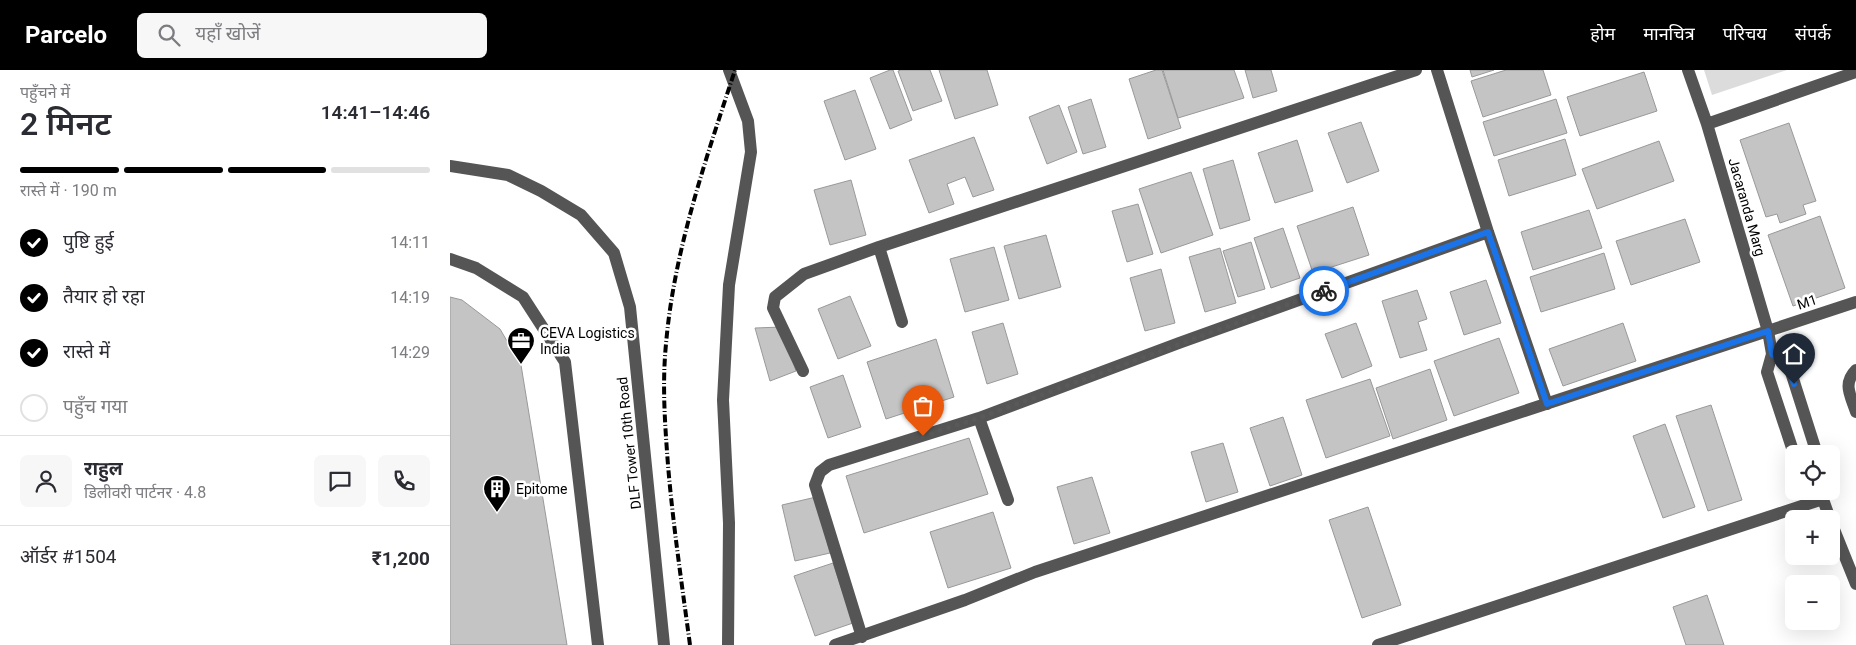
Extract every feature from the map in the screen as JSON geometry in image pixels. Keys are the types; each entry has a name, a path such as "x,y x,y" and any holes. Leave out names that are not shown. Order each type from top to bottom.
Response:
{"street":[{"path":"728,645 729,524 723,400 729,285 751,152 748,121 729,70"},
{"path":"803,371 773,308 775,297 804,274 879,247 1416,70"},
{"path":"1437,70 1488,232 1547,404"},
{"name":"Jacaranda Marg","path":"1688,70 1707,124 1768,331 1772,354 1767,372 1791,445"},
{"path":"1707,124 1856,72"},
{"name":"DLF Tower 10th Road","path":"450,166 508,176 541,191 582,215 614,252 630,308 664,645"},
{"path":"862,637 816,485 820,472 829,465 979,418 1488,232"},
{"path":"879,247 902,322"},
{"path":"450,259 476,268 523,297 565,362 598,645"},
{"name":"M1","path":"835,645 965,600 1035,572 1856,302"},
{"path":"1772,354 1788,366 1814,445"},
{"path":"1856,370 1851,375 1847,385 1856,412"},
{"path":"979,418 1008,500"},
{"path":"1378,645 1806,500"},
{"path":"1840,543 1856,584"}],"shaded area":[{"path":"1704,70 1787,70 1712,95"}],"building":[{"path":"893,70 912,120 890,129 870,78"},
{"path":"930,70 942,101 913,111 898,71"},
{"path":"939,70 987,70 998,105 955,119"},
{"path":"1156,70 1162,70 1181,128 1148,139 1129,79"},
{"path":"1163,70 1234,70 1244,98 1178,118"},
{"path":"1245,70 1271,70 1277,91 1253,98"},
{"path":"1470,70 1494,70 1472,77"},
{"path":"1506,70 1543,70 1551,95 1483,117 1471,81"},
{"path":"1644,72 1657,111 1580,136 1567,97"},
{"path":"855,90 876,149 845,160 824,101"},
{"path":"1091,99 1106,147 1083,154 1068,107"},
{"path":"1556,99 1567,133 1494,156 1483,122"},
{"path":"1059,105 1077,152 1047,164 1029,117"},
{"path":"1361,122 1379,171 1347,183 1328,133"},
{"path":"1789,123 1816,201 1803,205 1806,214 1780,223 1777,214 1766,217 1740,140"},
{"path":"974,137 994,190 973,197 965,177 947,184 954,204 929,213 909,160"},
{"path":"1565,139 1576,175 1509,196 1498,160"},
{"path":"1297,140 1313,191 1275,203 1258,153"},
{"path":"1659,141 1674,181 1597,209 1582,169"},
{"path":"1233,160 1250,220 1220,229 1203,169"},
{"path":"1191,172 1213,235 1161,253 1139,189"},
{"path":"851,180 866,235 830,245 814,190"},
{"path":"1138,204 1153,254 1127,262 1112,211"},
{"path":"1353,207 1369,255 1313,273 1297,226"},
{"path":"1589,210 1602,248 1533,270 1521,232"},
{"path":"1820,216 1845,288 1793,306 1768,235"},
{"path":"1685,219 1700,262 1631,285 1616,241"},
{"path":"1283,228 1300,278 1271,288 1254,238"},
{"path":"1046,235 1061,287 1019,299 1004,246"},
{"path":"1251,242 1265,289 1238,297 1223,251"},
{"path":"994,247 1009,300 965,312 950,259"},
{"path":"1220,248 1236,303 1205,312 1189,257"},
{"path":"1604,253 1615,289 1541,312 1530,277"},
{"path":"1161,269 1175,323 1145,331 1130,278"},
{"path":"1486,280 1501,323 1464,335 1450,292"},
{"path":"1417,290 1427,319 1418,322 1427,350 1400,358 1382,301"},
{"path":"850,296 871,346 838,359 818,309"},
{"name":"Epitome","path":"450,297 462,300 500,329 521,365 567,645 450,645"},
{"path":"1003,323 1018,374 987,384 972,332"},
{"path":"1356,323 1372,366 1342,378 1325,334"},
{"path":"1623,323 1636,361 1563,386 1549,349"},
{"path":"782,327 796,371 770,381 755,328"},
{"path":"1499,338 1519,393 1454,416 1434,361"},
{"path":"936,339 954,397 886,419 867,362"},
{"path":"1430,369 1447,420 1393,439 1376,388"},
{"path":"843,375 861,427 828,438 810,387"},
{"path":"1370,379 1390,436 1326,458 1306,400"},
{"path":"1711,405 1742,500 1708,511 1676,416"},
{"path":"1283,417 1302,475 1270,486 1250,428"},
{"path":"1665,424 1695,507 1663,518 1633,436"},
{"path":"969,438 988,494 864,533 846,476"},
{"path":"1223,443 1238,492 1206,502 1191,452"},
{"path":"1092,477 1110,533 1074,544 1057,487"},
{"path":"816,497 830,553 795,561 782,505"},
{"path":"1368,507 1401,605 1362,618 1329,520"},
{"path":"993,512 1011,568 948,588 930,532"},
{"path":"833,563 853,623 815,636 794,576"},
{"path":"1707,595 1724,645 1686,645 1673,607"}],"railway":[{"path":"690,645 668,465 664,390 666,344 670,309 684,239 735,70"}],"way so far":[{"path":"923,436 979,418 1324,291"}],"place":[{"name":"CEVA Logistics India","path":"521,365"},
{"name":"Epitome","path":"497,513"}],"route":[{"path":"1324,291 1488,232 1547,404 1768,331 1772,354 1788,366 1794,384"}]}
